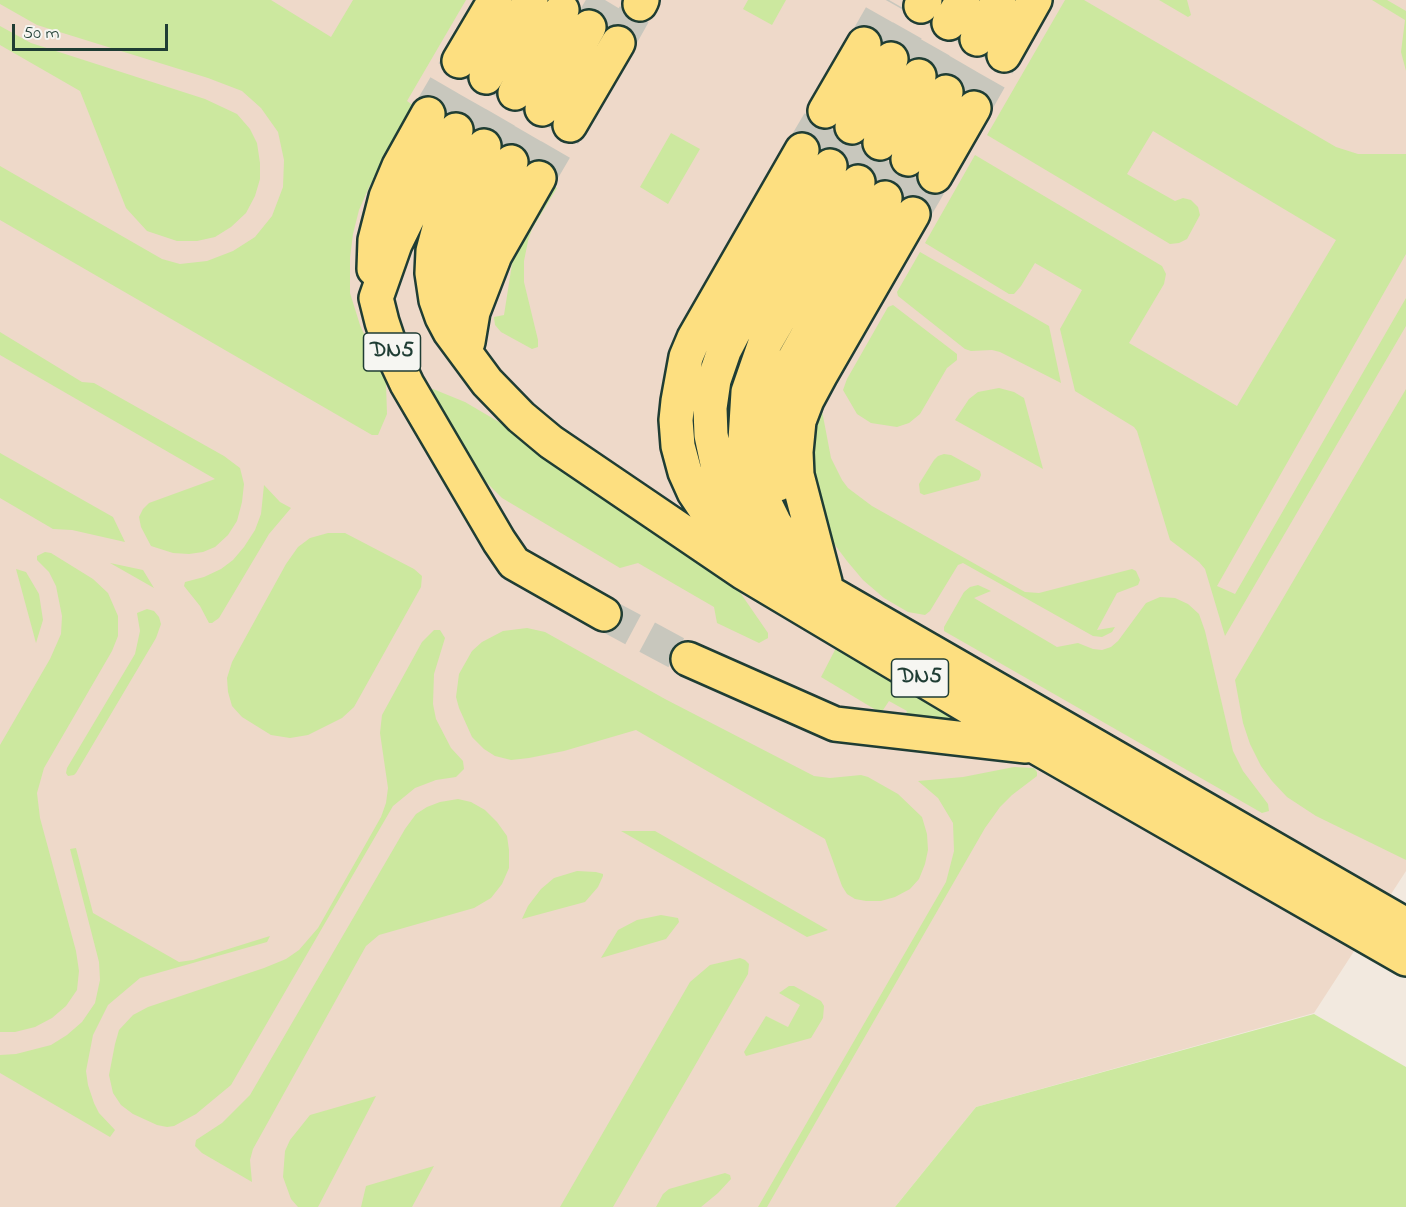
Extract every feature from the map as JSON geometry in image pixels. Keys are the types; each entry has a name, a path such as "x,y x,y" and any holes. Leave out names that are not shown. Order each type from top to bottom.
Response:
{"highway":[{"path":"495,0 473,69 531,0"},
{"path":"963,20 999,0"},
{"path":"1005,55 1035,0"},
{"path":"562,10 528,101 590,27"},
{"path":"570,125 618,43"},
{"path":"838,119 877,51"},
{"path":"880,143 933,84 908,159"},
{"path":"935,176 974,108"},
{"name":"DN5","path":"442,122 376,298 392,352 407,384 514,563 604,614"},
{"name":"DN5","path":"497,154 441,221 433,251 432,273 436,300 450,332 487,382 521,417 550,442 744,573 1036,747 1406,958"},
{"name":"DN5","path":"816,158 690,348 681,379 678,446 685,472 706,510 723,531 753,558 773,571 828,592 1406,925"},
{"path":"467,353 473,312 495,255 539,178"},
{"name":"DN5","path":"828,592 795,553 776,524 758,489 749,465 745,440 745,416 748,392 765,343 872,190"},
{"path":"828,592 797,475 796,452 800,421 807,400 821,374 913,214"},
{"name":"DN5","path":"688,659 835,724 1036,747"}],"shaded area":[{"path":"0,0 1406,0 1406,496 1300,681 1406,860 1406,871 1314,1013 976,1107 895,1207 0,1207"}],"green space":[{"path":"0,0 271,0 331,37 353,0 466,0 407,101 414,106 370,185 359,210 353,234 350,293 360,325 386,383 387,414 378,435 372,435 0,220 0,166 162,259 180,264 207,261 233,251 255,237 272,216 283,187 284,160 278,132 261,108 242,91 208,78 37,25 0,4"},
{"path":"748,0 786,0 772,25 743,9"},
{"path":"1065,0 1084,0 1336,147 1358,154 1406,154 1406,254 1217,586 1235,594 1406,298 1406,326 1225,636 1205,569 1170,540 1137,431 1075,391 1060,329 1082,290 1035,263 1021,286 1014,294 1009,294 925,243 975,155 1162,266 1166,274 1164,284 1129,343 1237,406 1336,240 1153,131 1127,174 1175,201 1183,198 1191,200 1198,207 1200,215 1187,239 1170,244 987,135"},
{"path":"1159,0 1187,0 1191,15 1188,17"},
{"path":"1372,0 1387,0 1406,11 1406,71 1401,52 1405,20"},
{"path":"0,26 31,43 205,99 237,114 250,129 257,143 260,163 260,179 255,196 246,213 231,227 215,237 197,241 177,241 147,231 126,208 80,91 0,45"},
{"path":"671,133 700,149 668,204 640,187"},
{"path":"552,186 557,188 532,229 524,261 524,282 538,340 538,347 532,349 501,332 495,325 494,317 504,315 512,264 499,262"},
{"path":"920,252 1049,326 1061,383 1000,352 965,349 898,296 897,292"},
{"path":"893,305 957,354 957,360 947,368 920,414 909,423 897,427 871,423 857,414 843,390 888,307"},
{"path":"0,332 82,382 94,383 224,456 240,468 244,484 242,502 237,521 228,535 215,547 189,554 173,553 151,546 141,527 139,517 143,509 149,503 215,479 0,355"},
{"path":"999,388 1014,392 1024,398 1043,469 955,420 969,399 978,392"},
{"path":"433,389 465,402 499,422 728,575 768,633 768,638 759,643 717,623 714,607 638,563 620,568 502,498 485,481 430,401 429,391"},
{"path":"1406,389 1406,860 1316,816 1287,797 1261,766 1250,744 1243,723 1235,680"},
{"path":"819,395 831,458 848,488 872,506 1025,592 1039,593 1132,569 1136,571 1140,580 1138,585 1117,593 1097,630 1115,627 1112,632 1102,637 1093,636 963,563 958,565 930,611 925,615 908,612 884,598 863,580 847,561 832,541 821,518 808,452"},
{"path":"0,453 113,517 125,542 72,530 53,529 0,498"},
{"path":"944,454 951,455 980,471 979,480 924,495 920,493 919,484 934,460"},
{"path":"264,485 280,502 291,508 269,534 219,618 209,623 200,606 184,586 185,582 221,569 244,547 255,530 261,514"},
{"path":"328,533 345,533 414,569 422,576 421,587 354,707 342,718 308,735 290,738 271,735 242,717 232,706 227,678 232,662 286,564 298,547 310,538"},
{"path":"45,552 51,553 93,579 108,593 118,616 118,636 112,651 44,768 37,793 40,818 76,951 79,971 77,990 66,1006 52,1018 35,1027 15,1032 0,1032 0,745 50,659 61,634 62,616 56,586 49,572 37,560 37,556"},
{"path":"110,563 143,570 154,588"},
{"path":"16,569 26,572 39,594 43,620 36,643"},
{"path":"978,585 991,591 974,598 1057,647 1078,643 1102,650 1118,641 1146,603 1160,597 1175,598 1188,604 1199,614 1205,631 1233,751 1243,771 1268,804 1269,811 1262,813 944,631 944,627 964,592"},
{"path":"147,609 154,611 159,617 161,624 156,638 76,773 68,776 67,768 135,654 140,631 137,613"},
{"path":"527,628 545,632 665,699 814,776 830,778 861,775 898,794 922,817 927,834 928,850 919,879 910,889 895,897 881,901 855,899 847,894 842,886 825,839 636,730 564,751 529,758 511,760 495,756 484,749 472,737 459,708 456,697 459,674 472,651 482,642 503,631"},
{"path":"434,630 440,630 445,638 434,674 433,704 436,719 451,748 463,761 464,769 456,777 436,780 415,788 393,806 231,1085 196,1114 174,1126 157,1125 133,1114 121,1105 113,1093 109,1075 119,1030 133,1015 148,1007 286,959 299,950 318,928 381,817 388,788 380,733 382,715 422,642"},
{"path":"837,646 958,716 954,721 902,722 907,711 889,701 881,713 821,677"},
{"path":"1014,767 1034,768 1037,776 1000,807 985,828 767,1207 758,1207 946,882 954,851 953,823 938,798 918,781 963,777"},
{"path":"458,799 471,802 485,810 507,836 509,868 502,884 491,898 474,908 379,935 366,946 253,1149 250,1160 252,1182 202,1153 195,1146 196,1140 222,1123 250,1095 405,829 416,814 427,807"},
{"path":"621,831 655,831 828,930 807,937"},
{"path":"76,848 93,913 179,962 193,960 270,936 267,942 140,978 108,1005 93,1035 86,1071 94,1103 99,1113 115,1130 110,1137 0,1073 0,1055 16,1054 51,1045 82,1022 95,1003 100,980 99,962 70,849"},
{"path":"577,871 603,874 598,887 585,902 522,919 528,906 541,889 554,878"},
{"path":"661,915 678,918 679,922 666,939 601,958 618,930 637,920"},
{"path":"740,958 749,964 748,974 613,1207 560,1207 690,982 710,965"},
{"path":"789,986 794,986 821,1001 824,1006 823,1018 811,1038 746,1056 744,1052 766,1016 788,1027 800,1005 779,993"},
{"path":"1314,1014 1406,1067 1406,1207 895,1207 976,1107"},
{"path":"376,1096 318,1207 298,1207 291,1199 283,1177 285,1151 290,1140 310,1115"},
{"path":"434,1166 412,1207 361,1207 366,1186"},
{"path":"725,1173 730,1175 731,1179 701,1207 656,1207 663,1194 669,1189"}],"tunnel":[{"path":"589,27 605,0"},
{"path":"864,44 889,0"},
{"path":"618,43 640,4"},
{"path":"891,59 921,6"},
{"path":"919,76 949,23"},
{"path":"946,92 977,39"},
{"path":"974,108 1004,55"},
{"path":"428,114 459,61"},
{"path":"456,130 486,77"},
{"path":"484,146 515,93"},
{"path":"511,162 542,109"},
{"path":"802,150 825,111"},
{"path":"539,178 570,125"},
{"path":"830,166 852,127"},
{"path":"858,182 880,143"},
{"path":"885,198 908,159"},
{"path":"913,214 935,176"},
{"path":"604,614 688,659"}]}
